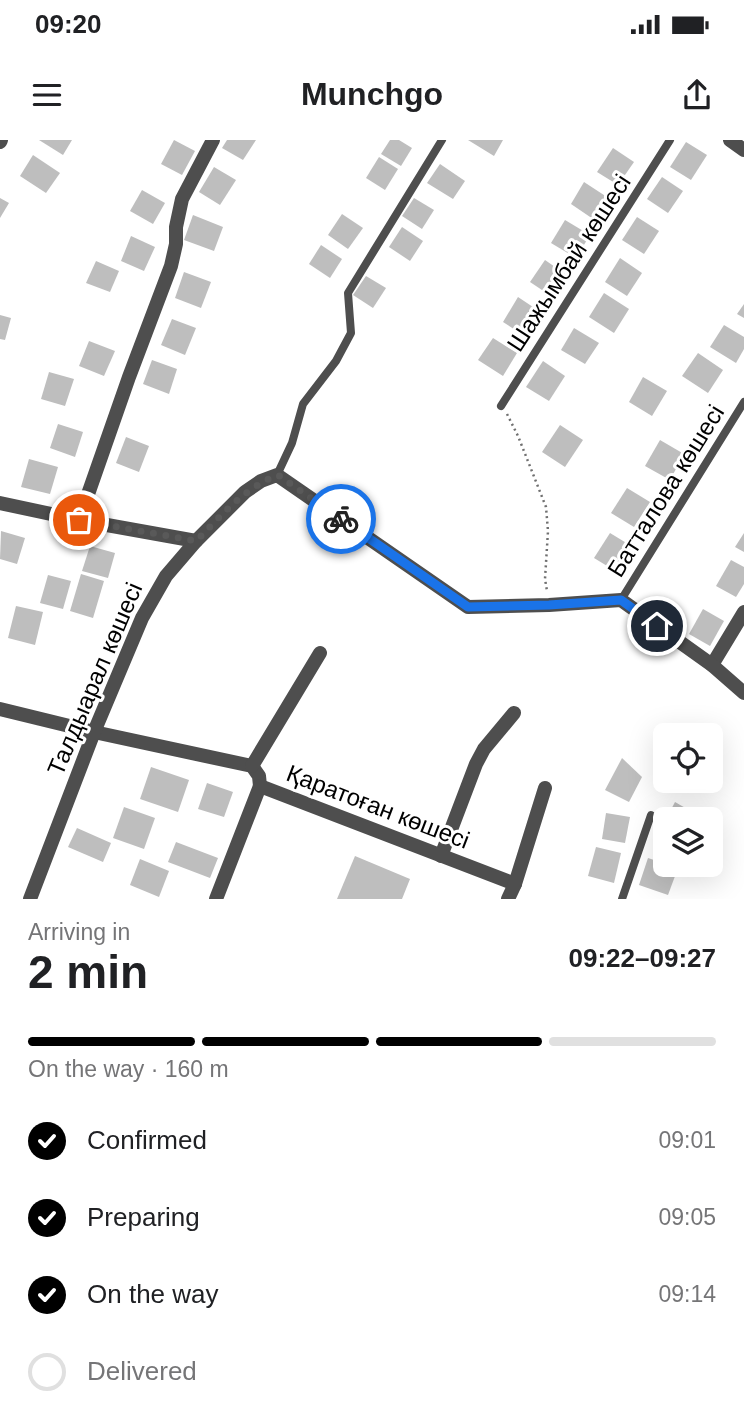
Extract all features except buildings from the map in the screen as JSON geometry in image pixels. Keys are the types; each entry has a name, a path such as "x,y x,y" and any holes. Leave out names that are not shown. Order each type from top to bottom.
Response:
{"street":[{"path":"79,520 128,377 171,266 181,199 213,140"},
{"path":"730,140 744,150"},
{"path":"278,475 468,607 621,600 712,665 744,693"},
{"name":"Талдыарал көшесі","path":"30,899 94,732 142,618 166,576 196,541 246,492 261,481 278,475"},
{"path":"0,503 196,541"},
{"path":"712,665 744,612"},
{"path":"252,766 320,653"},
{"path":"0,709 252,766 259,776 260,786"},
{"path":"441,856 476,764 484,749 514,713"},
{"name":"Қаратоған көшесі","path":"216,899 260,786 515,884"},
{"path":"508,899 545,788"}],"lane":[{"path":"278,475 292,443 303,404 335,361 351,333 348,293 442,140"},
{"name":"Шажымбай көшесі","path":"500,406 670,140"},
{"name":"Батталова көшесі","path":"621,600 744,402"},
{"path":"622,899 651,815"}],"path":[{"path":"500,406 509,416 546,507 548,531 545,579 549,605"}],"way so far":[{"path":"79,520 196,541 246,492 261,481 278,475 341,519"}],"route":[{"path":"341,519 468,607 621,600 657,626"}]}
